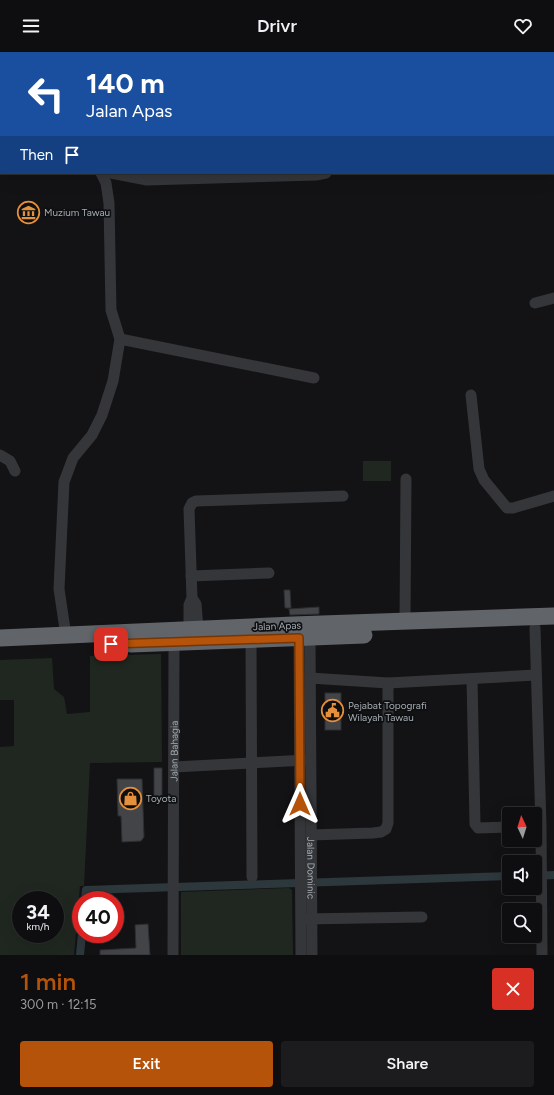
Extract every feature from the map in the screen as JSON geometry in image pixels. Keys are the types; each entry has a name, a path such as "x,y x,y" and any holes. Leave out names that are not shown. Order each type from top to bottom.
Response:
{"highway":[{"name":"Jalan Apas","path":"0,647 251,640 405,622 554,616"},
{"name":"Jalan Apas","path":"0,638 194,629 301,634 554,627"}],"street":[{"path":"66,636 59,589 64,482 73,458 92,435 102,415 113,381 120,339 111,310 109,203 106,184 101,174"},
{"path":"116,174 147,180 321,174"},
{"path":"535,303 554,298"},
{"path":"120,339 314,378"},
{"path":"472,395 479,469 484,480 507,508 513,508 554,496"},
{"path":"0,455 10,461 15,471"},
{"path":"405,622 406,479"},
{"path":"194,629 189,605 192,598 189,509 192,503 196,501 343,496"},
{"path":"191,576 269,573"},
{"path":"534,628 538,807"},
{"name":"Jalan Dominic","path":"301,634 310,678 305,761 311,835 306,875"},
{"name":"Jalan Dominic","path":"301,634 305,761 306,875 306,919 302,955"},
{"path":"251,640 252,877"},
{"name":"Jalan Bahagia","path":"173,955 174,643"},
{"path":"310,678 388,683 536,675"},
{"path":"472,679 476,824 478,828 502,827"},
{"path":"311,835 381,832 386,829 388,823 388,683"},
{"path":"174,767 305,761"},
{"path":"540,847 542,871 542,955"},
{"path":"306,919 422,916"},
{"name":"Jalan Dominic","path":"306,919 312,955"}],"shaded area":[{"path":"363,461 391,461 391,481 363,481"},
{"path":"161,654 162,762 90,763 84,886 80,886 80,891 72,891 72,943 75,943 74,955 0,955 0,747 14,746 14,700 0,700 0,660 52,658 54,689 64,697 67,714 90,712 90,656"},
{"path":"289,888 292,890 293,955 181,955 181,892"}],"building":[{"path":"284,590 290,590 291,608 285,608"},
{"path":"319,607 319,614 290,615 289,609"},
{"name":"Pejabat Topografi Wilayah Tawau","path":"325,693 341,693 341,730 325,730"},
{"path":"154,768 162,768 162,797 154,797"},
{"name":"Toyota","path":"117,779 142,779 144,837 141,841 122,842 121,816 118,816"},
{"path":"148,924 150,955 100,955 100,950 136,948 135,925"}],"waterway":[{"path":"542,876 554,875"},
{"path":"86,891 502,876"},
{"path":"80,955 81,943"}],"place":[{"name":"Muzium Tawau","path":"28,212"},
{"name":"Pejabat Topografi Wilayah Tawau","path":"333,711"},
{"name":"Toyota","path":"130,798"}],"route":[{"path":"111,644 299,638 300,804"}]}
